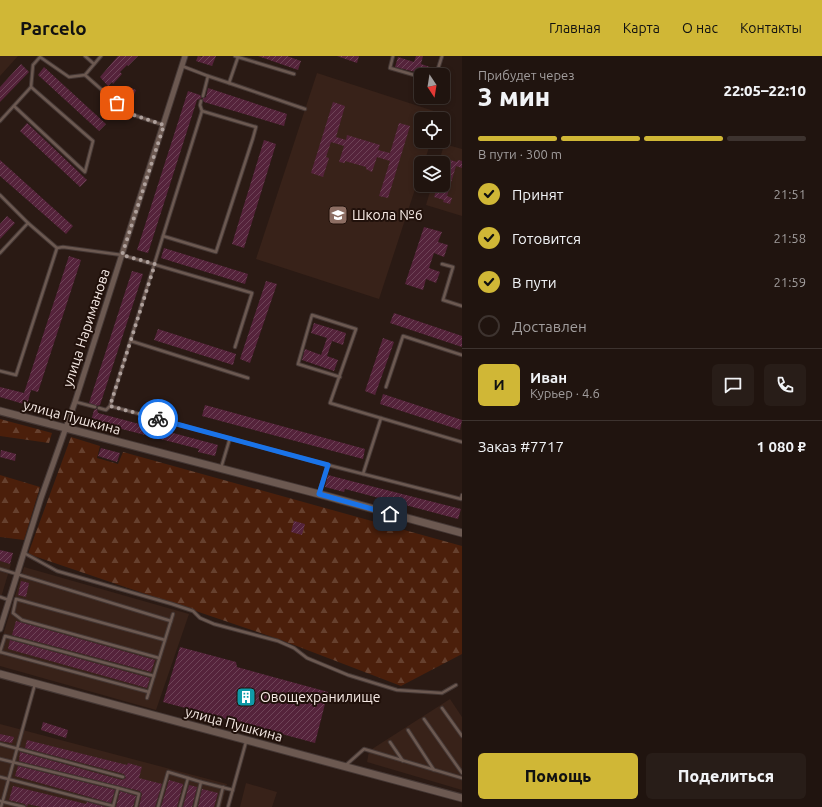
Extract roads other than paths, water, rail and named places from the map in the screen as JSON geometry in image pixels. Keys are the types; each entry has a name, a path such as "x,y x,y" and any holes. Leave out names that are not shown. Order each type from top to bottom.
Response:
{"street":[{"name":"улица Нариманова","path":"0,629 24,552 75,402 185,56"},
{"name":"улица Пушкина","path":"0,411 319,494 462,534"},
{"name":"улица Пушкина","path":"0,674 462,798"}],"lane":[{"path":"85,56 94,64"},
{"path":"0,121 31,87 33,65 40,57 69,77 84,75 101,56"},
{"path":"229,83 236,56 294,74"},
{"path":"394,56 390,68 414,75"},
{"path":"438,68 442,56"},
{"path":"182,66 305,109"},
{"path":"84,75 128,113 164,125"},
{"path":"203,96 208,76"},
{"path":"14,106 85,172 93,141 31,87"},
{"path":"99,408 106,410 110,406 202,111 200,105 201,101"},
{"path":"163,236 216,252 256,127 202,111"},
{"path":"0,196 57,248"},
{"path":"0,253 28,223"},
{"path":"57,248 63,246 122,255 252,293 235,347"},
{"path":"0,371 16,375 57,248"},
{"path":"442,264 452,267 443,300 462,306"},
{"path":"340,377 298,364 312,315 356,329 340,377 330,403 462,442"},
{"path":"386,387 403,336 462,355"},
{"path":"131,341 248,378"},
{"path":"75,402 95,407"},
{"path":"110,406 461,499 462,495"},
{"path":"364,474 380,418"},
{"path":"221,469 230,438"},
{"path":"319,494 328,465"},
{"path":"24,552 57,571 172,604 193,611 200,618 214,624 278,641 294,648 307,658 348,676 397,690 442,693 456,685"},
{"path":"0,569 17,576 171,621"},
{"path":"0,597 9,600"},
{"path":"13,613 16,599 165,640"},
{"path":"6,611 13,613 22,620 159,658"},
{"path":"147,698 173,614"},
{"path":"149,692 0,652 5,636 154,676"},
{"path":"1,807 1,801 35,684"},
{"path":"442,708 462,736"},
{"path":"424,719 462,773"},
{"path":"408,730 434,770"},
{"path":"228,807 246,741"},
{"path":"390,742 404,762"},
{"path":"0,744 123,777"},
{"path":"344,766 364,749 462,778"},
{"path":"0,759 139,794 136,807"},
{"path":"158,807 168,772 233,790"},
{"path":"0,777 113,807 118,788"},
{"path":"180,807 188,778"},
{"path":"195,807 201,782"},
{"path":"218,807 223,787"},
{"path":"1,801 24,807"}],"place":[{"name":"Школа №6","path":"338,215"},
{"name":"Овощехранилище","path":"246,697"}]}
